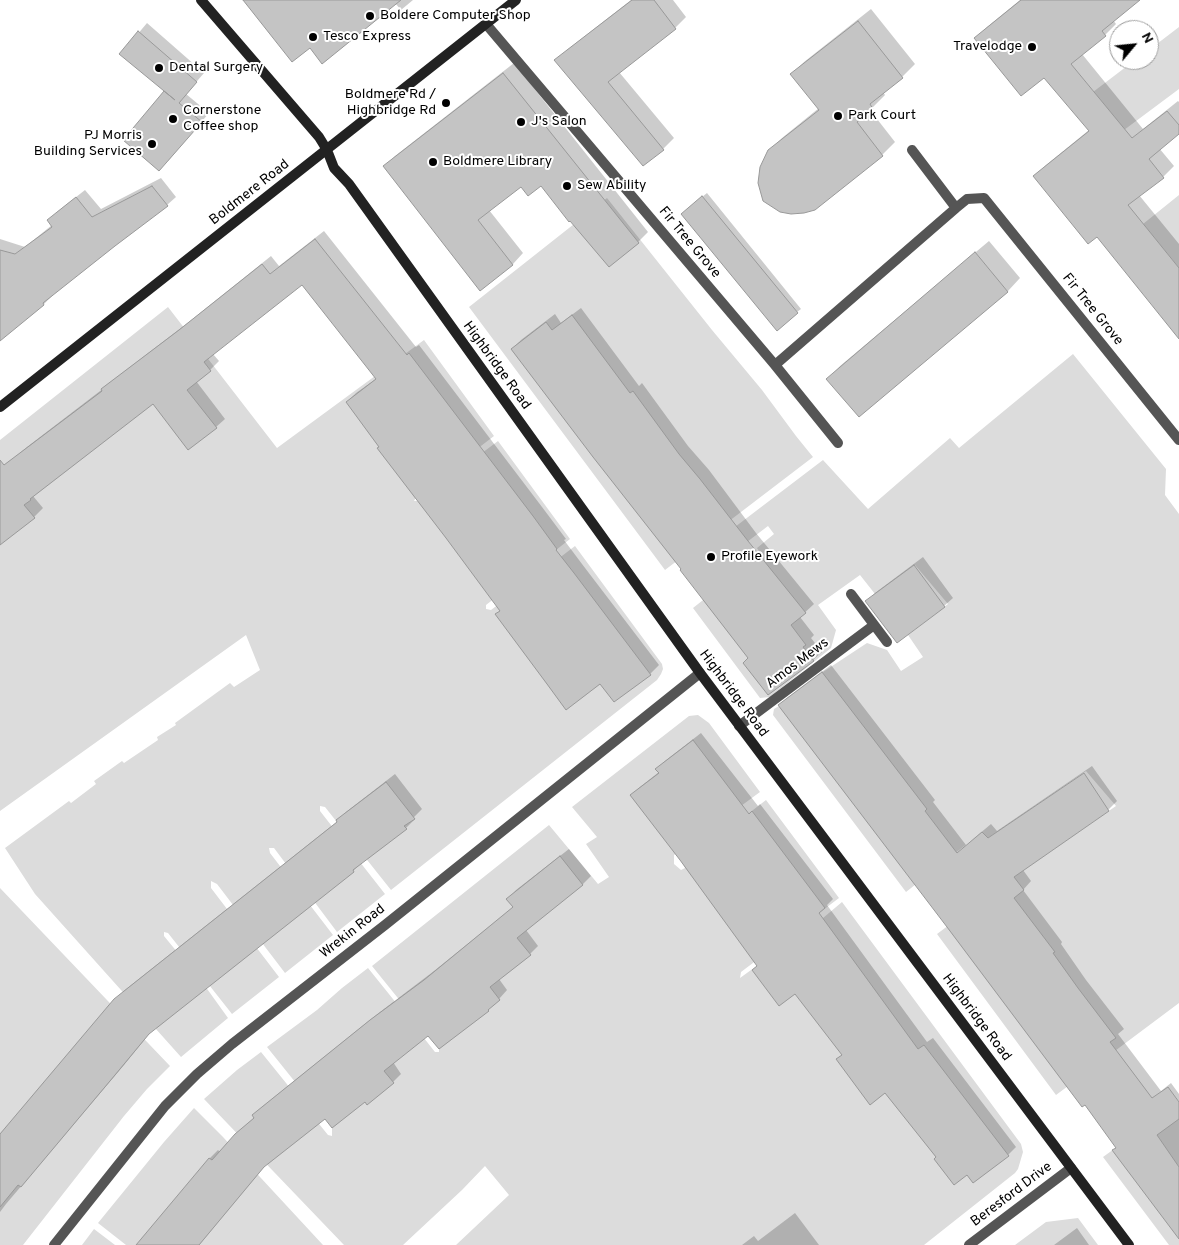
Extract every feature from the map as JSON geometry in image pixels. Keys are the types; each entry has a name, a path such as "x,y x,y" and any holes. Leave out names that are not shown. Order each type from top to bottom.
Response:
{"street":[{"name":"Highbridge Road","path":"201,0 319,137 327,150 334,168 349,184 700,673 1129,1245"},
{"name":"Boldmere Road","path":"0,407 516,0"},
{"name":"Fir Tree Grove","path":"486,24 838,442"},
{"path":"912,150 956,208"},
{"name":"Fir Tree Grove","path":"775,365 967,199 984,198 1179,440"},
{"path":"851,594 887,642"},
{"name":"Amos Mews","path":"739,726 874,625"},
{"name":"Wrekin Road","path":"54,1245 165,1106 197,1074 232,1044 385,925 700,673"},
{"name":"Beresford Drive","path":"969,1245 1071,1168"}],"shaded area":[{"path":"1179,27 1179,89 1124,130 1093,92 1122,70 1159,70 1159,42"},
{"path":"1179,195 1179,268 1143,224"},
{"path":"607,198 762,390 813,457 665,570 469,307"},
{"path":"168,307 277,448 424,340 494,436 417,495 414,501 418,501 498,441 570,539 486,605 486,609 491,610 575,546 662,664 663,669 657,680 391,890 325,807 320,806 320,811 385,894 337,932 274,848 269,848 270,853 333,935 285,973 217,884 211,881 211,888 279,977 232,1014 168,933 164,932 164,936 205,986 228,1018 181,1057 35,894 5,848 69,801 71,803 96,784 94,781 122,761 124,763 158,740 157,737 176,725 175,723 230,683 234,687 260,670 246,635 0,811 0,440"},
{"path":"1073,354 1166,469 1165,495 1179,514 1179,1003 1056,1095 937,934 1013,877 1116,806 1086,771 988,838 982,832 906,892 773,715 774,709 823,672 867,643 887,650 901,671 923,657 908,635 948,604 915,565 875,594 860,575 818,605 836,630 831,648 770,697 760,698 693,608 761,554 757,548 774,534 768,526 743,545 731,530 823,460 868,509 950,438 959,448"},
{"path":"698,715 709,723 760,792 674,855 674,864 681,870 685,868 683,864 766,800 839,898 741,972 740,978 842,902 1021,1144 1023,1152 1018,1169 924,1245 456,1245 509,1195 485,1166 403,1245 344,1245 204,1099 261,1052 328,1135 332,1136 332,1128 267,1047 317,1010 368,968 435,1052 439,1052 439,1049 372,966 549,825 598,884 609,877 586,844 597,837 572,807 689,716"},
{"path":"0,888 170,1066 124,1116 23,1245 0,1245"},
{"path":"1179,1102 1179,1245 1169,1245 1103,1157"},
{"path":"194,1108 323,1245 126,1245 98,1223"},
{"path":"1078,1218 1098,1245 1015,1245 1046,1222"},
{"path":"94,1229 115,1245 82,1245"}],"building":[{"name":"Tesco Express","path":"243,0 401,0 322,64 310,48 292,62"},
{"path":"632,0 654,0 676,29 608,82 664,150 643,166 554,60"},
{"path":"1021,0 1140,0 1115,20 1109,20 1109,25 1102,31 1106,36 1071,64 1132,138 1167,111 1179,125 1179,134 1149,159 1164,178 1128,205 1179,268 1179,339 1097,237 1088,244 1033,176 1089,131 1044,78 1021,96 974,38"},
{"name":"Park Court","path":"858,21 903,78 870,104 873,109 857,122 883,156 815,210 791,214 780,212 763,201 758,183 760,167 768,150 819,110 790,74"},
{"path":"138,31 197,82 179,103 202,122 159,171 123,140 164,91 175,100 119,54"},
{"path":"503,73 639,243 609,267 569,222 541,186 528,196 521,187 478,220 513,265 480,291 383,166"},
{"path":"152,186 168,206 43,303 44,305 0,341 0,250 15,254 52,227 47,220 76,197 92,217"},
{"path":"702,196 798,313 777,331 681,214"},
{"path":"315,239 407,355 409,353 651,675 614,702 600,684 566,710 495,614 500,611 377,448 379,447 346,402 376,379 302,285 204,362 211,371 187,390 217,428 188,450 153,404 30,499 24,505 35,518 0,545 0,460 4,465 102,391 101,389 262,264 270,274"},
{"path":"975,252 1008,292 859,417 826,379"},
{"path":"572,315 630,393 633,391 679,454 806,613 791,625 806,645 803,647 814,661 768,695 743,663 748,658 511,349 546,322 552,330"},
{"path":"914,565 945,607 897,643 865,601"},
{"path":"822,672 927,809 925,811 957,853 982,832 988,838 1084,773 1109,811 1014,877 1024,890 1014,898 1116,1038 1110,1042 1152,1098 1168,1087 1179,1102 1179,1119 1157,1135 1179,1167 1179,1239 1112,1150 1116,1148 1085,1105 1082,1107 778,705"},
{"path":"693,740 749,814 752,811 825,908 819,913 918,1049 924,1045 1009,1156 973,1183 967,1175 954,1185 934,1159 936,1157 885,1093 870,1105 836,1059 842,1055 795,994 779,1006 752,970 757,966 630,795 659,773 655,769"},
{"path":"386,782 415,819 404,826 407,829 149,1034 21,1187 18,1185 0,1207 0,1134 114,999"},
{"path":"560,856 583,885 517,938 531,955 490,987 500,1000 489,1011 439,1049 428,1036 384,1071 394,1083 367,1105 365,1102 332,1128 325,1119 264,1167 199,1245 136,1245 209,1158 212,1160 235,1134 254,1118 252,1115 370,1020 424,980 513,907 506,899"}],"place":[{"name":"Boldere Computer Shop","path":"370,16"},
{"name":"Tesco Express","path":"313,37"},
{"name":"Travelodge","path":"1032,47"},
{"name":"Dental Surgery","path":"159,68"},
{"name":"Boldmere Rd / Highbridge Rd","path":"446,103"},
{"name":"Park Court","path":"838,116"},
{"name":"Cornerstone Coffee shop","path":"173,119"},
{"name":"J's Salon","path":"521,122"},
{"name":"PJ Morris Building Services","path":"152,144"},
{"name":"Boldmere Library","path":"433,162"},
{"name":"Sew Ability","path":"567,186"},
{"name":"Profile Eyework","path":"711,557"}]}
